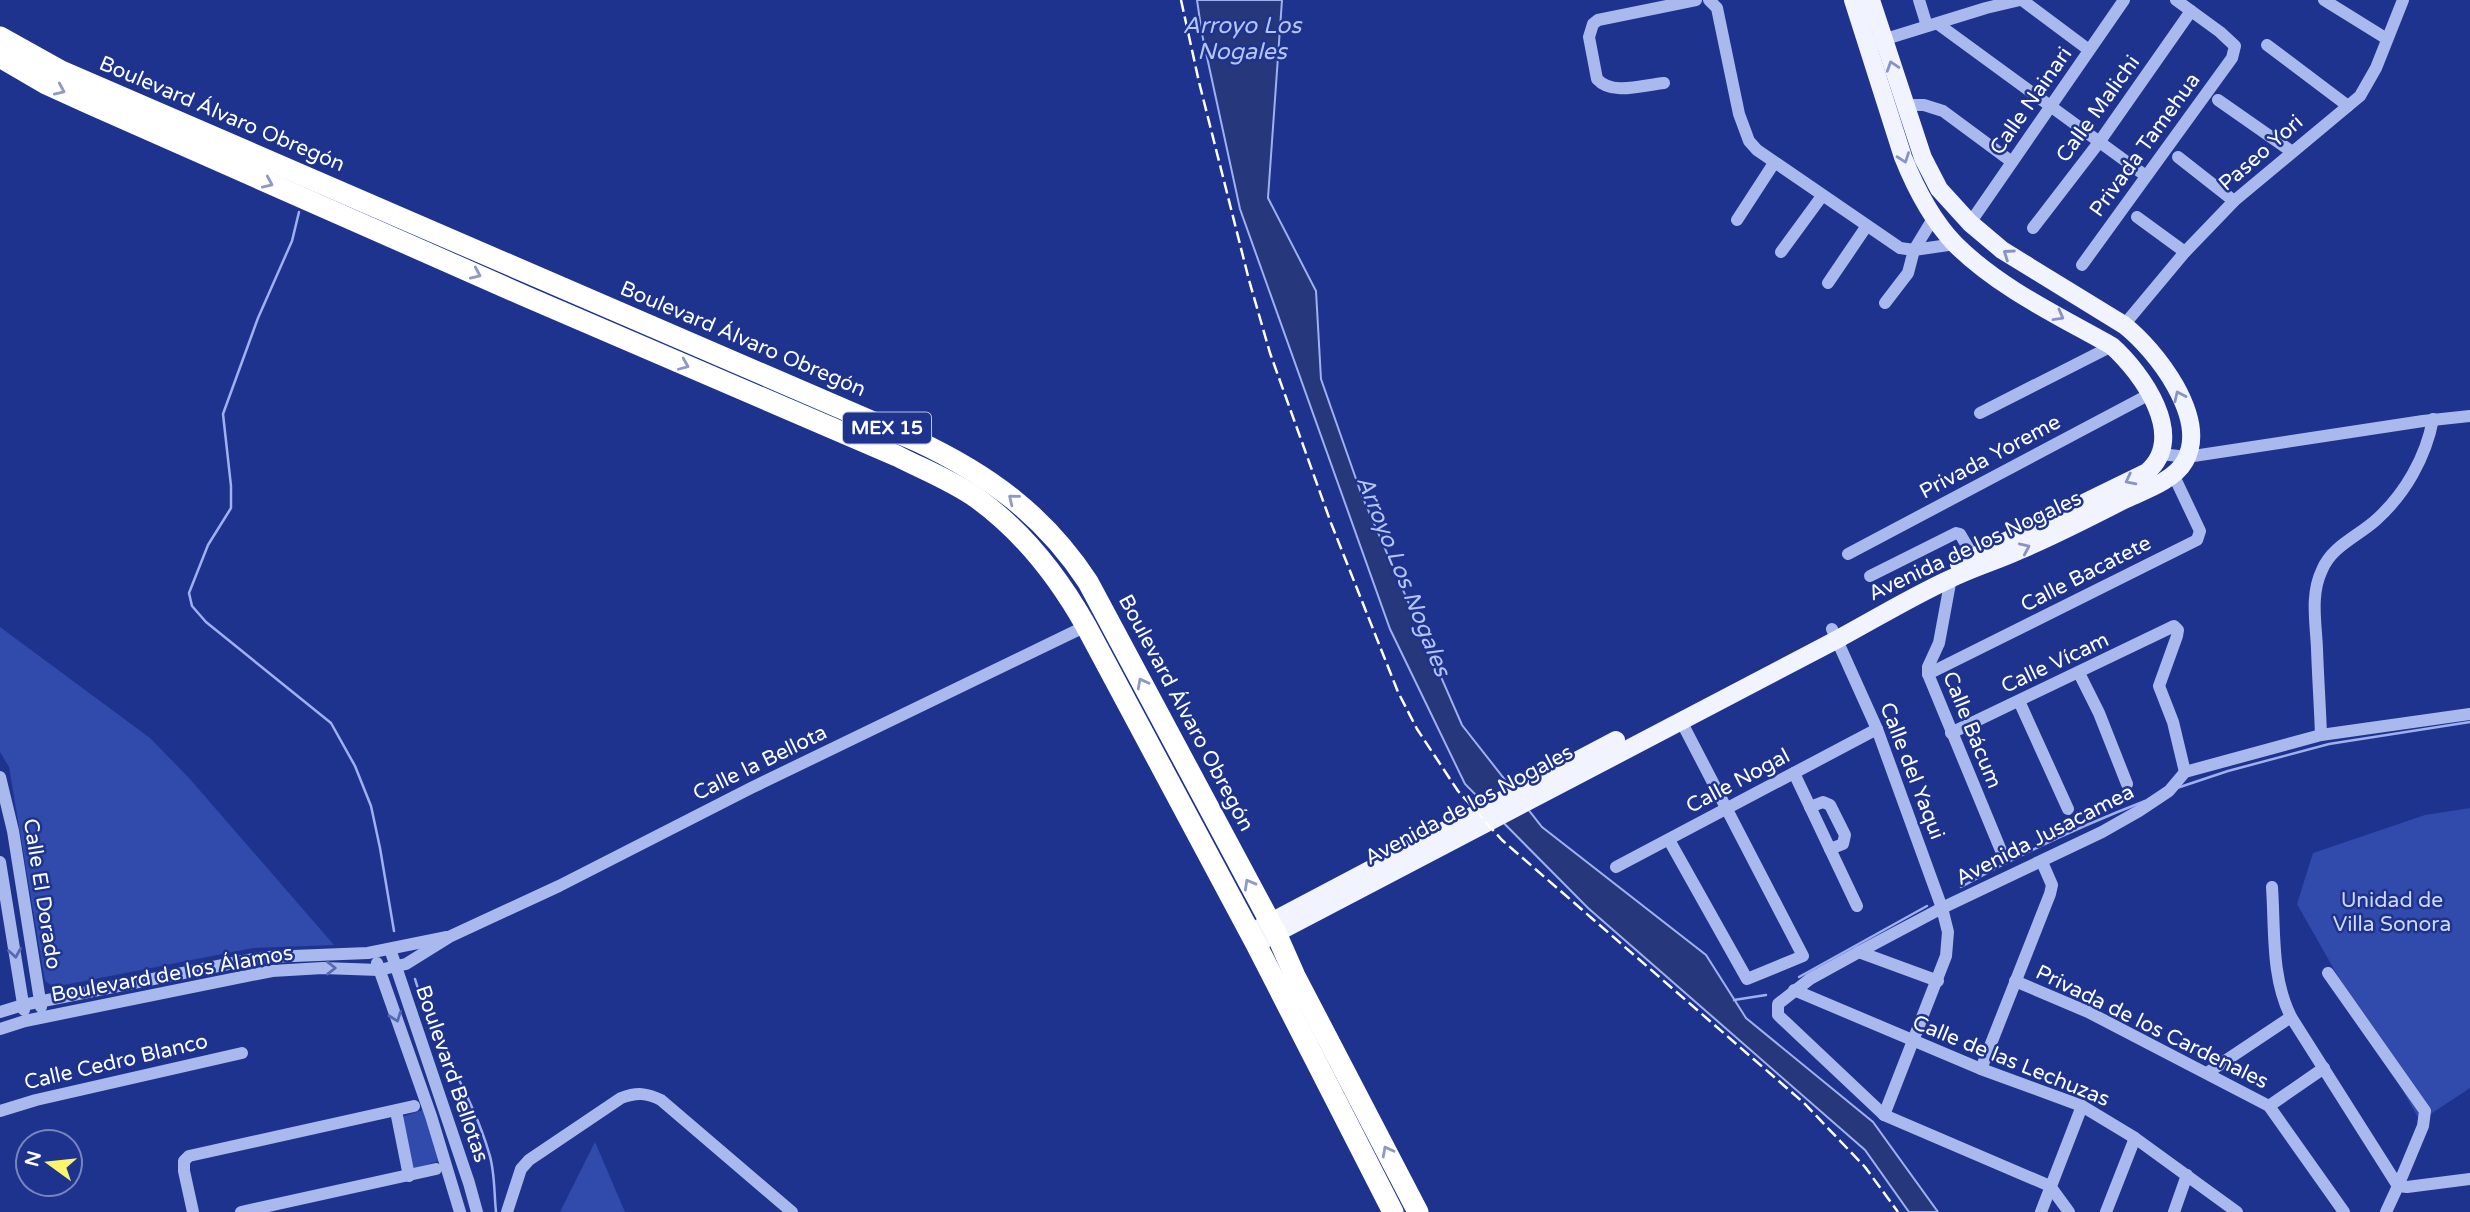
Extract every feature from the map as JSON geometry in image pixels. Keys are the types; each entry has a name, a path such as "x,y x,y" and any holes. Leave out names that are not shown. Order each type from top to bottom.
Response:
{"highway":[{"name":"Boulevard Álvaro Obregón","path":"0,37 61,71 917,440 991,481 1036,516 1070,554 1082,573 1273,928 1295,976 1418,1212"},
{"name":"Boulevard Álvaro Obregón","path":"0,57 68,94 552,308 897,456 978,499 1009,525 1034,552 1060,585 1086,626 1253,939 1393,1212"}],"main road":[{"path":"1853,0 1904,105 1923,158 1935,182 1970,223 2020,262 2124,325 2142,339 2155,354 2178,393 2190,424 2192,440 2187,457"},
{"path":"1871,0 1875,42 1903,157 1934,217 1955,244 2003,282 2112,345 2135,370 2150,394 2164,437 2161,454"},
{"path":"2162,428 2190,424"},
{"name":"Avenida de los Nogales","path":"1523,795 1681,721 1973,556 2138,477 2155,465 2161,454"},
{"name":"Avenida de los Nogales","path":"1253,939 1523,795 1835,634 1951,578 2033,545 2174,474 2187,457"}],"street":[{"path":"1664,83 1614,89 1601,83 1597,79 1589,37 1591,30 1598,20 1696,0"},
{"path":"1709,0 1717,8 1744,128 1757,150 1900,248 1914,250 1955,244"},
{"path":"1919,0 1932,25 2146,176"},
{"path":"1875,42 1932,25 1985,4 2021,0 2089,50"},
{"name":"Calle Nainari","path":"1970,223 2124,0"},
{"path":"2176,0 2192,11"},
{"path":"2324,0 2387,38"},
{"name":"Paseo Yori","path":"2124,325 2185,252 2234,201 2360,96 2403,0"},
{"name":"Privada Tamehua","path":"2082,265 2232,58 2235,46 2192,11"},
{"name":"Calle Malichi","path":"2033,228 2100,141 2192,11"},
{"path":"2267,46 2348,106"},
{"path":"2218,100 2291,151"},
{"path":"1904,105 1924,105 1943,111 2012,162"},
{"path":"2178,157 2234,201"},
{"path":"1737,220 1774,163"},
{"path":"1781,253 1822,196"},
{"path":"1885,303 1908,273 1914,250 1934,217"},
{"path":"2137,217 2185,252"},
{"path":"1828,283 1866,227"},
{"path":"1980,413 2112,345"},
{"name":"Privada Yoreme","path":"1849,554 2150,394"},
{"path":"2161,454 2187,457 2433,419 2470,416"},
{"path":"2321,735 2315,608 2319,576 2328,558 2375,521 2398,496 2419,464 2430,438 2433,419"},
{"name":"Calle Bacatete","path":"1928,674 2197,540 2200,531 2174,474"},
{"path":"1870,576 1954,533 1960,534 1973,556"},
{"name":"Calle Bácum","path":"1951,578 1939,643 1928,667 1928,674 2002,853"},
{"name":"Calle la Bellota","path":"395,968 418,959 452,936 751,788 1086,626"},
{"name":"Calle Vícam","path":"1951,733 2174,626 2178,629 2177,636 2159,686 2173,722 2185,772"},
{"name":"Calle del Yaqui","path":"1835,634 1877,729 1942,908 1948,943 1937,981 1884,1115"},
{"path":"2080,673 2127,784"},
{"path":"2020,701 2068,808"},
{"name":"Avenida Jusacamea","path":"1884,1115 1778,1015 1778,1004 1794,990 1942,908 2042,862 2139,811 2169,791 2185,772 2321,735 2470,714"},
{"path":"1669,840 1746,979 1803,956 1681,721"},
{"name":"Calle Nogal","path":"1616,867 1877,729"},
{"path":"1794,773 1857,906"},
{"name":"Calle El Dorado","path":"0,777 13,831 43,1018"},
{"path":"1810,807 1823,802 1829,805 1845,835 1843,844 1830,849"},
{"name":"Calle El Dorado","path":"0,862 25,1021"},
{"path":"1981,1069 2051,889 2051,881 2042,862"},
{"path":"2272,887 2278,983 2291,1017 2398,1186"},
{"name":"Calle la Bellota","path":"390,949 452,936"},
{"name":"Boulevard de los Álamos","path":"0,1012 40,1001 258,958 390,949"},
{"name":"Boulevard Bellotas","path":"390,949 477,1212"},
{"name":"Boulevard Bellotas","path":"373,952 420,1105 460,1212"},
{"path":"1859,952 1937,981"},
{"name":"Boulevard de los Álamos","path":"0,1029 25,1021 272,971 395,968"},
{"path":"2328,973 2425,1111 2423,1126 2386,1212"},
{"name":"Privada de los Cardenales","path":"2015,981 2088,1012 2269,1107 2344,1212"},
{"name":"Calle de las Lechuzas","path":"1794,990 1913,1042 2082,1105 2135,1138 2237,1212"},
{"path":"2207,1073 2291,1017"},
{"name":"Calle Cedro Blanco","path":"0,1111 36,1100 242,1053"},
{"path":"2269,1107 2324,1068"},
{"path":"507,1212 521,1169 529,1160 621,1098 632,1094 648,1094 661,1100 792,1212"},
{"path":"193,1212 184,1161 195,1154 396,1111 440,1098"},
{"path":"2041,1212 2082,1105"},
{"path":"396,1111 409,1176"},
{"path":"1884,1115 2050,1186 2069,1212"},
{"path":"2106,1212 2135,1138"},
{"path":"241,1212 462,1162"},
{"path":"2174,1212 2187,1175"},
{"path":"2398,1186 2470,1179"}],"green space":[{"path":"0,627 150,738 189,778 334,945 253,948 54,987 45,981 9,767 0,752"},
{"name":"Unidad de Villa Sonora","path":"2470,808 2470,1088 2420,1121 2297,904 2313,853 2425,815"},
{"path":"423,1110 438,1161 413,1169 402,1117"},
{"path":"595,1142 625,1212 560,1212"}],"water":[{"name":"Arroyo Los Nogales","path":"1197,0 1282,0 1268,198 1316,291 1321,379 1362,496 1462,725 1542,827 1706,955 1746,1018 1873,1122 1938,1212 1909,1212 1865,1150 1588,908 1465,784 1390,629 1240,209"}],"waterway":[{"path":"299,212 292,241 258,318 223,414 231,508 208,545 189,593 192,606 206,622 331,723 355,766 371,806 394,931"},
{"path":"2177,788 2228,771 2329,744 2470,722"},
{"path":"1961,887 2051,841 2145,801"},
{"path":"1799,977 1927,906"},
{"path":"415,979 432,1023 482,1131 492,1167 496,1212"},
{"path":"1734,1000 1766,995"}],"railway":[{"path":"1181,0 1199,82 1270,353 1331,523 1398,692 1417,729 1458,791 1502,840 1804,1103 1865,1167 1898,1212"}]}
